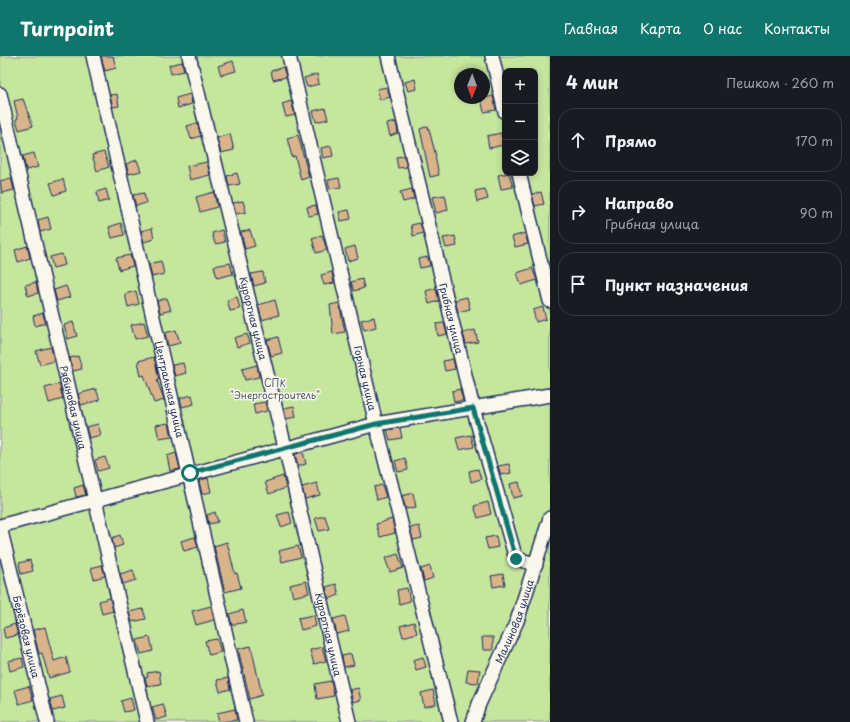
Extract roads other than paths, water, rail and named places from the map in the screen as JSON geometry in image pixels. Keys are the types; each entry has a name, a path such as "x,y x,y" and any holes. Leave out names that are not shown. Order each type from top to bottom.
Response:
{"street":[{"name":"Центральная улица","path":"93,56 246,722"},
{"name":"Курортная улица","path":"189,56 285,447 349,722"},
{"name":"Горная улица","path":"289,56 376,424 452,722"},
{"name":"Грибная улица","path":"388,56 473,408 516,559 536,564"},
{"path":"492,56 503,104"},
{"name":"Рябиновая улица","path":"0,94 147,722"},
{"path":"521,176 550,301"},
{"path":"0,526 285,447 376,424 550,395"},
{"name":"Малиновая улица","path":"473,722 479,704 517,621 550,518"},
{"name":"Берёзовая улица","path":"0,526 47,722"}],"park label":[{"name":"СПК \"Энергостроитель\"","path":"275,388"}]}
